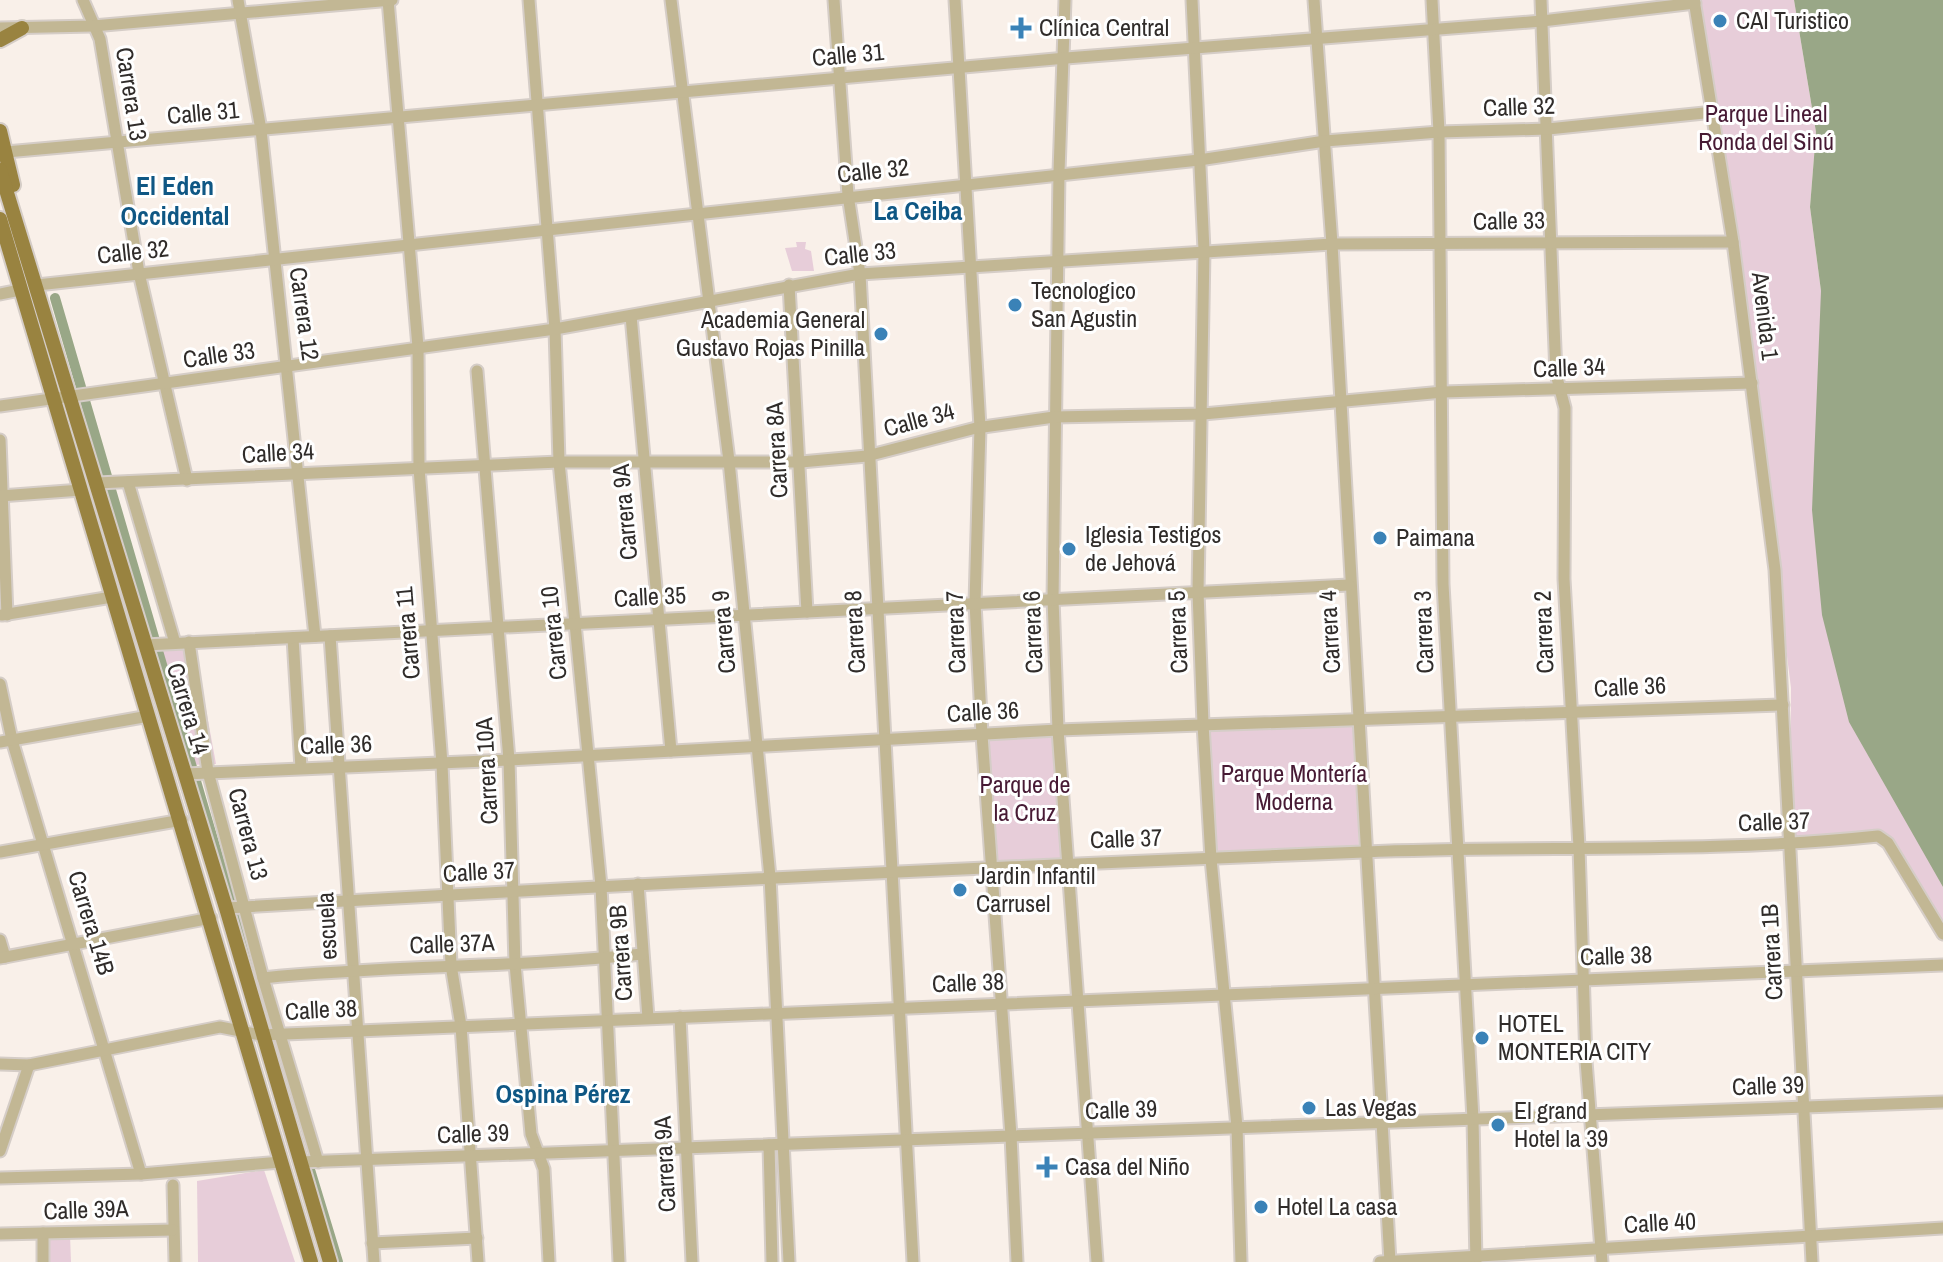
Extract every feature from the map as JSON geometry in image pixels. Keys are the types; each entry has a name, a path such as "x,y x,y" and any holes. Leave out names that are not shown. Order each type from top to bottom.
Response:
{"main road":[{"path":"0,40 22,28"},
{"path":"0,131 27,252"},
{"name":"Carrera 14","path":"0,170 75,397 188,773 237,907 310,1162 330,1262"},
{"name":"Carrera 14","path":"0,219 182,820 311,1262"}],"street":[{"name":"Carrera 13","path":"83,0 100,39 139,273 187,480"},
{"path":"0,28 93,26 239,6 390,0"},
{"name":"Carrera 11","path":"390,0 407,245 418,347 419,468 429,631 442,764 451,965 461,1026 478,1262"},
{"name":"Carrera 10","path":"529,0 555,329 559,462 601,886 604,1020 616,1150 619,1262"},
{"name":"Carrera 9","path":"671,0 729,461 770,877 789,1262"},
{"name":"Carrera 8","path":"834,0 848,195 860,274 867,456 913,1262"},
{"name":"Carrera 7","path":"955,0 968,267 980,427 975,603 989,865 1011,1136 1017,1262"},
{"name":"Carrera 6","path":"1065,0 1066,58 1059,172 1054,417 1053,599 1058,730 1090,1133 1097,1262"},
{"name":"Carrera 5","path":"1192,0 1204,250 1198,592 1203,724 1211,859 1237,1127 1241,1262"},
{"name":"Carrera 4","path":"1314,0 1332,244 1349,585 1390,1262"},
{"name":"Carrera 3","path":"1432,0 1439,132 1443,584 1473,1119 1476,1259"},
{"name":"Carrera 2","path":"1541,0 1556,374 1565,408 1564,579 1569,713 1579,847 1582,979 1590,1114 1602,1262"},
{"name":"Calle 31","path":"6,152 959,67 1432,27 1542,21 1695,2"},
{"name":"Avenida 1","path":"1695,2 1714,112 1752,383 1775,570 1778,639"},
{"name":"Carrera 12","path":"239,6 261,130 289,368 315,636"},
{"name":"Calle 32","path":"37,285 1059,172 1199,160 1325,141 1439,132 1548,129 1714,112"},
{"name":"Calle 33","path":"0,406 555,329 860,274 1332,244 1733,242"},
{"name":"Carrera 8A","path":"789,285 807,612"},
{"path":"0,294 20,290"},
{"name":"Carrera 9A","path":"631,316 671,751"},
{"name":"Carrera 10A","path":"477,371 509,760 515,964 531,1134 544,1169 549,1262"},
{"name":"Calle 34","path":"101,483 559,462 801,462 867,456 980,427 1054,417 1203,414 1443,392 1561,391 1752,383"},
{"path":"0,440 3,615 112,597"},
{"path":"124,482 171,643"},
{"path":"2,496 81,490"},
{"name":"Calle 35","path":"149,644 1349,585"},
{"name":"escuela","path":"330,636 374,1262"},
{"path":"293,638 301,768"},
{"name":"Carrera 1B","path":"1778,639 1812,1262"},
{"name":"Carrera 13","path":"189,642 207,772 237,907 263,978 271,1034"},
{"name":"Carrera 14B","path":"0,684 6,741 44,844 141,1174"},
{"name":"Calle 36","path":"188,773 442,764 1058,730 1783,705"},
{"path":"6,741 149,716"},
{"path":"0,852 182,820"},
{"name":"Calle 37","path":"237,907 989,865 1456,849 1788,845 1884,837 1943,934"},
{"name":"Carrera 9B","path":"638,884 648,1018"},
{"path":"0,940 2,958 211,918"},
{"name":"Calle 37A","path":"263,978 352,969 515,964 642,954"},
{"name":"Calle 38","path":"0,1064 29,1065 220,1027 271,1034 1943,965"},
{"name":"Carrera 9A","path":"680,1017 692,1262"},
{"path":"0,1151 29,1065"},
{"name":"Calle 39","path":"310,1162 1943,1102"},
{"path":"769,1145 772,1262"},
{"path":"0,1178 141,1174 281,1162"},
{"path":"173,1185 175,1262"},
{"name":"Calle 40","path":"1380,1262 1476,1259 1601,1248 1943,1228"},
{"name":"Calle 39A","path":"0,1234 173,1230"},
{"path":"43,1233 43,1262"},
{"path":"372,1243 477,1238"}],"green space":[{"name":"Parque Lineal Ronda del Sinú","path":"1699,0 1794,0 1816,132 1810,207 1821,291 1927,855 1943,887 1943,935 1886,836 1790,843 1791,688 1753,383"},
{"path":"796,242 806,242 805,249 811,251 814,271 792,271 785,248 797,247"},
{"path":"195,649 216,764 189,765 155,651"},
{"name":"Parque Montería Moderna","path":"1355,724 1359,848 1216,854 1208,727"},
{"name":"Parque de la Cruz","path":"1059,733 1066,860 991,864 985,738"},
{"path":"264,1170 295,1262 198,1262 197,1181"},
{"path":"70,1235 71,1262 45,1262 44,1237"}],"shaded area":[{"path":"1794,0 1943,0 1943,887 1849,722 1822,615 1812,510 1821,291 1810,207 1816,132"}],"waterway":[{"path":"55,298 264,1014"},
{"path":"308,1163 338,1262"}],"place":[{"name":"CAI Turistico","path":"1720,21"},
{"name":"Clínica Central","path":"1021,28"},
{"name":"Tecnologico San Agustin","path":"1015,305"},
{"name":"Academia General Gustavo Rojas Pinilla","path":"881,334"},
{"name":"Paimana","path":"1380,538"},
{"name":"Iglesia Testigos de Jehová","path":"1069,549"},
{"name":"Jardin Infantil Carrusel","path":"960,890"},
{"name":"HOTEL MONTERIA CITY","path":"1482,1038"},
{"name":"Las Vegas","path":"1309,1108"},
{"name":"El grand Hotel la 39","path":"1498,1125"},
{"name":"Casa del Niño","path":"1047,1167"},
{"name":"Hotel La casa","path":"1261,1207"}],"district":[{"name":"El Eden Occidental","path":"175,201"},
{"name":"La Ceiba","path":"918,211"},
{"name":"Ospina Pérez","path":"563,1094"}]}
